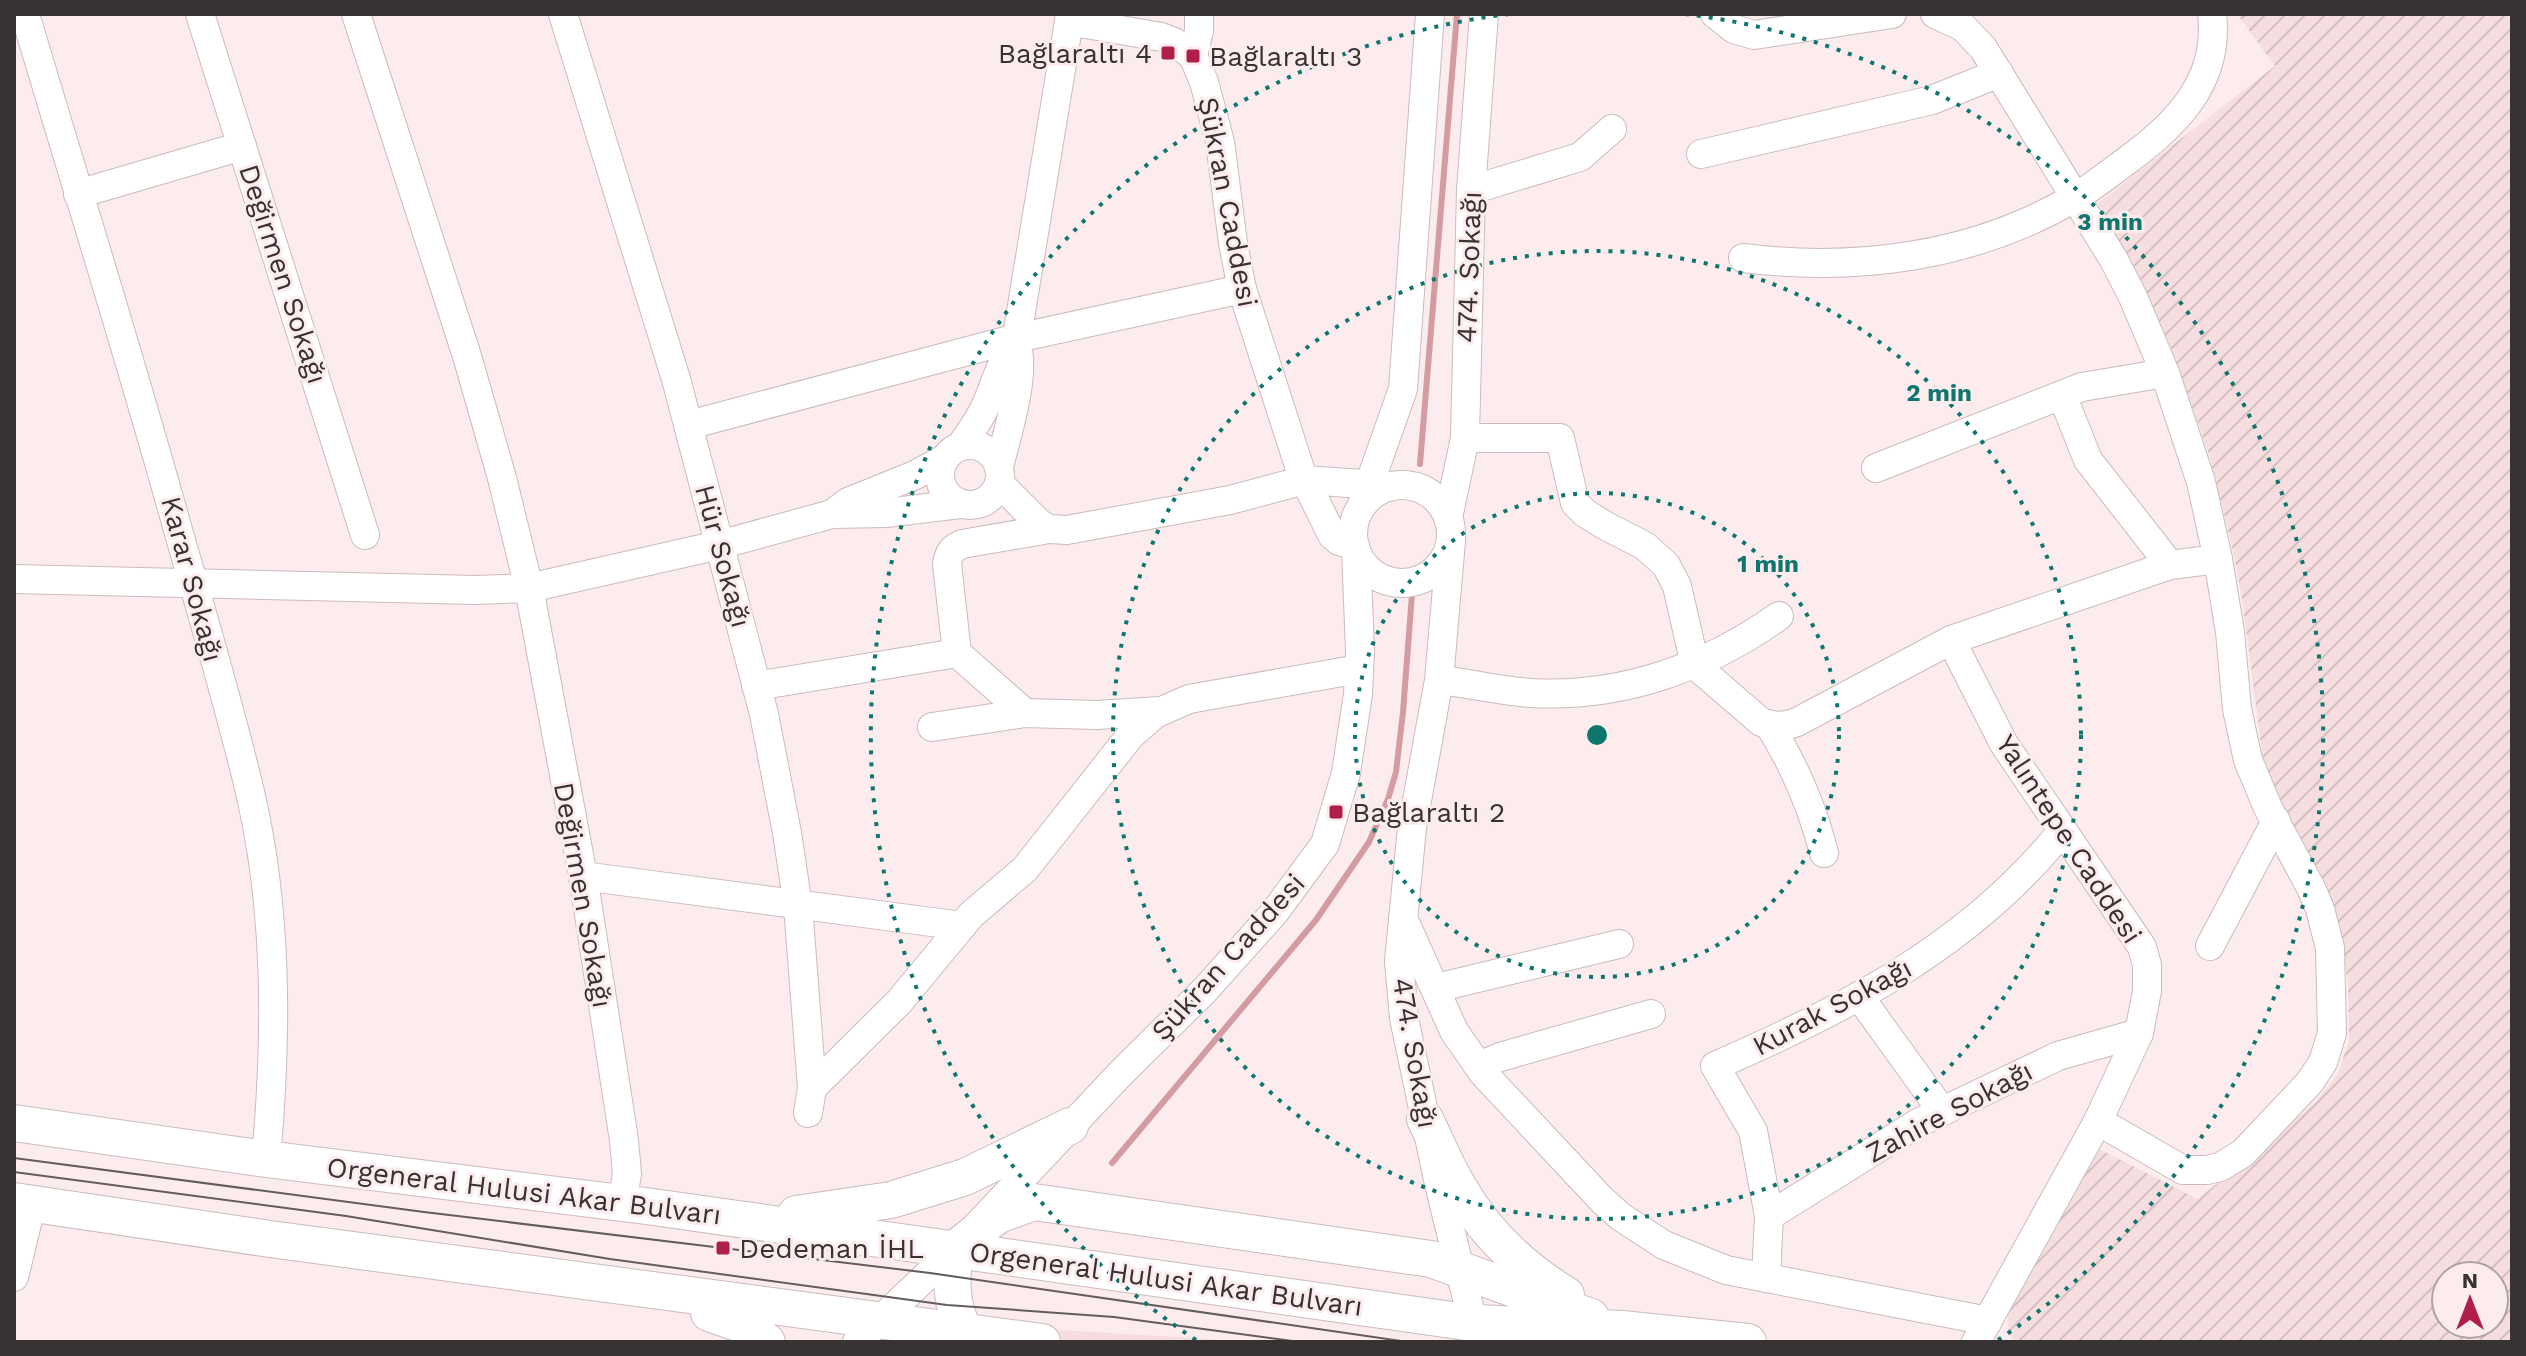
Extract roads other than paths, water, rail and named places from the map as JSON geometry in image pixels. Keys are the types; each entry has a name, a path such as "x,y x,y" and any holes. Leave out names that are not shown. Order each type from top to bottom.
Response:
{"main road":[{"path":"1425,1119 1458,1187 1497,1240 1542,1280 1622,1329"},
{"name":"Orgeneral Hulusi Akar Bulvarı","path":"14,1123 955,1249 1473,1333 1622,1329 1748,1342"},
{"path":"744,1219 891,1200 965,1177 1070,1126"},
{"path":"23,1202 651,1290 928,1342"},
{"path":"965,1332 958,1320 951,1283 955,1249 998,1215 1034,1202 1431,1259 1622,1329"},
{"path":"651,1290 749,1327 767,1342"},
{"path":"868,1332 965,1332 1042,1342"}],"street":[{"name":"Karar Sokağı","path":"25,14 134,370 250,793 271,942 274,1019 266,1159"},
{"name":"Değirmen Sokağı","path":"200,14 365,535"},
{"name":"Değirmen Sokağı","path":"356,14 467,356 529,588 583,876 624,1140 627,1174 622,1203"},
{"name":"Hür Sokağı","path":"563,14 689,425 776,774 798,906 810,1101 962,926"},
{"path":"14,579 476,590 529,588 719,545 832,514 886,513 982,502 995,492 1020,374 1017,340 1069,17 1161,37 1193,56 1199,31 1199,14"},
{"name":"474. Sokağı","path":"1375,492 1403,389 1430,14"},
{"name":"474. Sokağı","path":"1473,1333 1404,1018 1399,961 1412,828 1439,680 1450,530 1465,438 1471,190 1484,14"},
{"path":"1715,14 1734,29 1754,35 1892,14"},
{"path":"1743,258 1778,263 1837,264 1919,255 1985,238 2047,213 2076,197 2152,142 2191,102 2205,77 2212,54 2212,14"},
{"path":"1943,15 1974,37 2076,197 2120,272 2165,373 2201,482 2218,559 2242,735 2257,784 2320,909 2330,948 2332,1033 2329,1048 2317,1073 2243,1153 2232,1161 2207,1170 2183,1170 2098,1121"},
{"name":"Şükran Caddesi","path":"868,1332 955,1249 1070,1126 1240,953 1325,844 1346,773 1359,669 1355,548 1332,535 1305,480 1242,289 1220,142 1193,56"},
{"path":"1701,154 1932,100 1999,73"},
{"path":"1471,190 1580,157 1612,129"},
{"path":"78,194 242,146"},
{"path":"689,425 1017,340 1242,289"},
{"path":"960,504 947,494 939,475 984,409 999,369 1017,340"},
{"path":"1876,468 2082,387 2165,373"},
{"path":"2062,395 2088,460 2170,565"},
{"path":"1465,438 1560,438 1575,503 1585,513 1656,555 1672,575 1681,598 1695,665 1761,722 1769,725 1788,726 1797,722 1951,640 2170,565 2218,559"},
{"path":"832,514 848,502 915,475 971,444 987,449 995,457 999,475 1039,523 1049,529"},
{"path":"1025,713 957,653 947,564 953,548 962,544 1049,529 1067,530 1230,500 1305,480 1375,492 1415,487 1436,498 1450,530 1442,563 1423,578 1412,582 1378,577 1369,570 1355,548 1354,527 1375,492"},
{"path":"1439,680 1508,690 1565,693 1627,686 1695,665 1735,645 1779,616"},
{"name":"Yalıntepe Caddesi","path":"1951,640 2004,744 2136,939 2145,956 2147,991 2139,1033 2098,1121 1982,1331"},
{"path":"756,686 957,653"},
{"path":"583,876 962,926 1038,854 1131,735 1160,711 1189,699 1359,669"},
{"path":"932,727 1025,713 1097,715 1160,711"},
{"path":"1769,725 1805,791 1824,853"},
{"path":"2210,946 2276,821"},
{"name":"Kurak Sokağı","path":"1769,1216 1753,1131 1715,1066 1764,1045 1859,996 1939,948 2017,884 2062,831"},
{"path":"1403,917 1454,1031 1479,1066 1621,1217 1684,1255 1726,1270 1982,1331"},
{"path":"1436,988 1619,944"},
{"path":"1859,996 1942,1111"},
{"path":"1479,1066 1500,1057 1651,1014"},
{"name":"Zahire Sokağı","path":"1769,1216 1942,1111 2058,1056 2139,1033"},
{"path":"14,1277 23,1202"},
{"path":"1766,1278 1769,1216"}],"waterway":[{"path":"1420,464 1457,14"},
{"path":"1112,1163 1316,920 1369,842 1396,772 1412,594"}],"tram line":[{"path":"14,1158 424,1212 930,1273 1408,1342"},
{"path":"14,1172 346,1216 610,1259 947,1305 1114,1317 1300,1342"}],"place":[{"name":"Bağlaraltı 4","path":"1168,53"},
{"name":"Bağlaraltı 3","path":"1193,56"},
{"name":"Bağlaraltı 2","path":"1336,812"},
{"name":"Dedeman İHL","path":"723,1248"}]}
